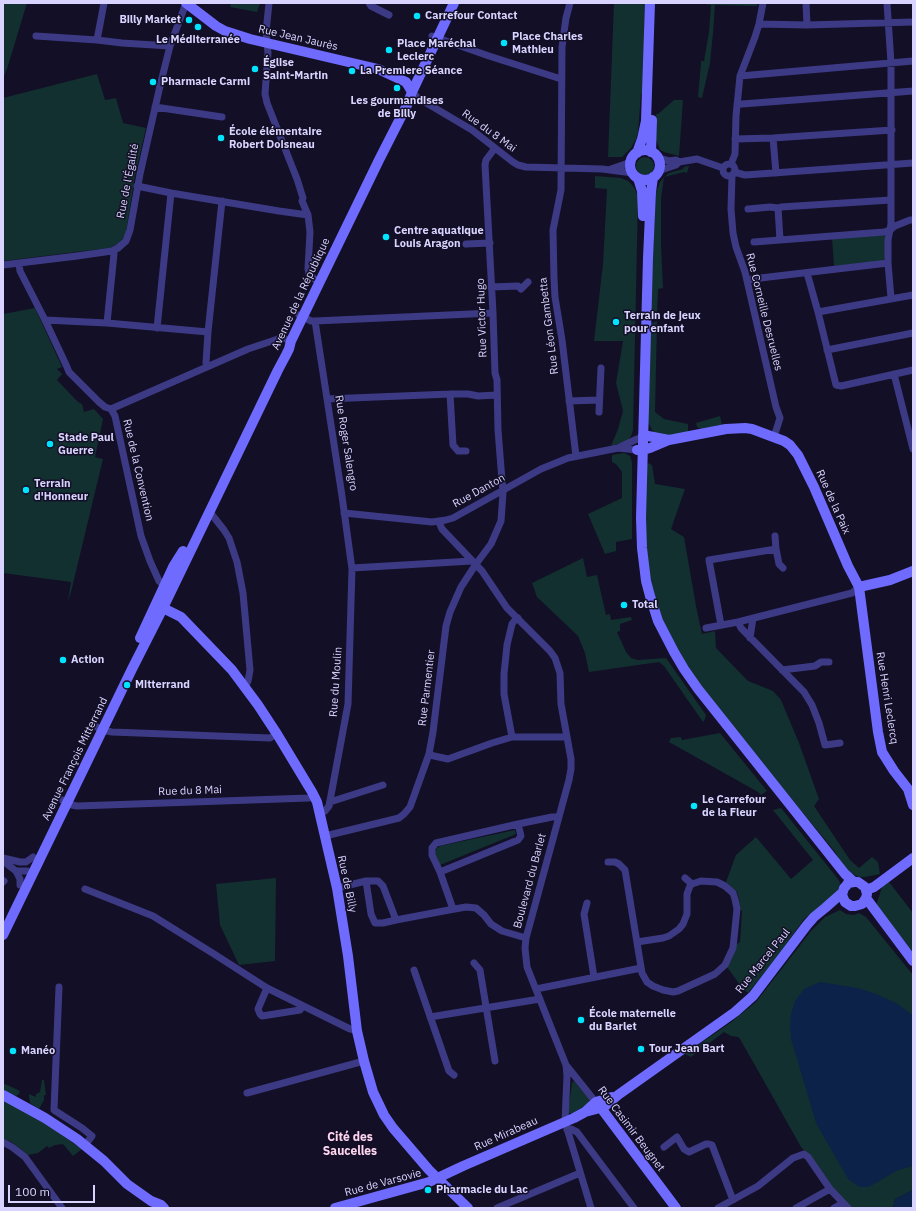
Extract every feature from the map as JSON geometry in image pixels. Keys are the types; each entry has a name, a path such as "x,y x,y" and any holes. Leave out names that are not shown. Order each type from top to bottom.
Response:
{"main road":[{"name":"Rue Jean Jaurès","path":"186,3 225,31 378,69 406,82 411,89"},
{"name":"Avenue de la République","path":"435,38 447,3"},
{"name":"Avenue de la République","path":"165,592 173,567 181,555 238,436 301,316 435,38 454,3"},
{"path":"650,3 646,121 642,140 631,168 636,176 642,192 643,210 640,450 641,530 646,581 658,621 684,669 698,689 841,870 854,882"},
{"path":"640,437 650,202 656,174 660,165 654,155 656,3"},
{"path":"634,158 644,151 654,155"},
{"path":"636,176 646,180 656,174"},
{"name":"Avenue de la République","path":"165,592 209,511 289,349 288,340"},
{"name":"Rue de la Paix","path":"669,440 737,428 752,429 784,441 790,445 798,455 814,487 848,566 859,587"},
{"path":"640,437 669,440"},
{"path":"640,450 654,447 669,440"},
{"path":"640,450 635,516 636,553 640,582 649,614 669,657 693,693 835,870 840,878 844,894 852,906 859,906 873,918 895,944 911,958"},
{"path":"859,587 890,580 913,572"},
{"name":"Rue Henri Leclercq","path":"859,587 878,732 882,752 908,789 913,805"},
{"name":"Avenue François Mitterrand","path":"99,729 163,608 165,592"},
{"name":"Avenue François Mitterrand","path":"3,935 23,885 165,592"},
{"name":"Rue de Billy","path":"165,592 181,617 232,670 245,686 277,734 317,802 337,888 348,956 357,1030 373,1092 392,1128 437,1178"},
{"name":"Rue de Billy","path":"163,608 181,617"},
{"name":"Avenue François Mitterrand","path":"3,919 23,885 24,866 33,857 64,801"},
{"path":"859,906 862,904 866,894 913,858"},
{"path":"844,894 848,883 854,882 862,884 866,894 911,958"},
{"name":"Rue Marcel Paul","path":"599,1105 618,1095 735,1012 753,996 806,925 844,894"},
{"path":"3,1095 45,1118 85,1145 104,1161 122,1180 160,1206"},
{"name":"Rue Mirabeau","path":"437,1178 566,1126 585,1112 599,1105"},
{"name":"Rue Casimir Beugnet","path":"599,1105 676,1208"},
{"path":"437,1178 468,1208"},
{"name":"Rue de Varsovie","path":"335,1208 429,1182 437,1178"},
{"path":"143,1195 146,1208 152,1204 160,1206"}],"street":[{"path":"97,40 104,3"},
{"name":"Rue de l'Égalité","path":"112,251 123,245 130,230 137,186 155,106 170,46 186,3"},
{"path":"269,3 266,42 268,53 265,94 267,103 297,179 303,198 302,201 308,215 310,232 308,269 310,274 317,282"},
{"path":"369,3 371,6 389,16"},
{"name":"Rue Léon Gambetta","path":"570,3 563,36 560,190 553,230 555,297 562,340 576,456"},
{"path":"763,3 759,24 740,76 735,139 774,138 892,130"},
{"path":"806,3 807,25"},
{"path":"887,3 891,63 892,130 891,224 888,240 891,298"},
{"path":"759,24 807,25 913,22"},
{"path":"36,36 170,46"},
{"path":"435,38 537,72 562,78"},
{"path":"740,76 913,61"},
{"name":"Rue du 8 Mai","path":"411,89 418,98 472,130 518,165 526,167 609,170 636,176"},
{"path":"737,104 913,91"},
{"path":"155,106 222,117"},
{"path":"774,138 776,173"},
{"name":"Rue Corneille Desruelles","path":"735,139 735,154 731,164 734,166 729,172 731,190 731,222 747,281 776,407 780,416 780,421 774,437"},
{"name":"Rue Victor Hugo","path":"495,148 486,160 485,165 490,243 494,373 497,380 503,491"},
{"path":"654,155 669,161 676,160 679,162 697,159 729,172 745,175 913,163"},
{"name":"Rue du 8 Mai","path":"609,170 634,158"},
{"path":"656,174 665,168 676,165 679,162"},
{"path":"137,186 171,193 308,215"},
{"path":"157,328 171,193"},
{"path":"748,209 891,200"},
{"path":"207,367 208,332 222,201"},
{"path":"778,208 780,240"},
{"path":"754,242 884,232 895,226 913,220"},
{"path":"466,244 490,243"},
{"path":"3,265 112,251 114,254 106,323"},
{"name":"Rue de la Convention","path":"19,263 20,271 69,372 99,402 105,407 111,409 115,416 141,536 150,561 165,592"},
{"path":"747,281 888,263"},
{"path":"807,273 836,385 841,386 913,370"},
{"path":"491,287 518,286 521,289 528,282"},
{"path":"818,312 913,295"},
{"path":"301,316 311,321 315,321 493,313"},
{"path":"45,320 106,323 208,332"},
{"name":"Rue Roger Salengro","path":"315,321 352,569"},
{"path":"827,350 913,333"},
{"path":"111,409 270,341 278,339 288,340"},
{"path":"599,412 601,368"},
{"path":"894,374 913,449"},
{"path":"450,394 453,445 458,451 466,451"},
{"path":"327,399 450,394 468,394 478,396 497,395"},
{"path":"569,401 599,400"},
{"name":"Rue Danton","path":"344,513 439,522 453,518 541,469 568,458 618,448 640,437"},
{"name":"Rue Danton","path":"618,448 640,450"},
{"name":"Rue Parmentier","path":"325,836 399,818 410,807 429,754 434,732 446,626 450,612 474,562 490,544 498,528 501,521 503,491"},
{"path":"209,511 229,538 237,562 243,593 250,670 248,681 245,686"},
{"name":"Boulevard du Barlet","path":"439,522 442,529 482,571 507,608 550,650 560,673 561,704 571,759 571,769 526,938 525,948 527,967 566,1065"},
{"path":"776,536 776,548 779,564 783,568"},
{"path":"721,625 709,560 776,548"},
{"path":"352,569 474,562"},
{"name":"Rue du Moulin","path":"320,814 329,806 348,704 352,569"},
{"path":"706,628 738,622 852,593 859,587"},
{"path":"512,737 504,694 504,674 506,645 512,624 518,618"},
{"path":"750,638 753,618"},
{"path":"738,622 750,638 804,692 812,705 825,745 840,743"},
{"path":"782,670 815,666 821,662 829,662"},
{"path":"99,729 112,732 270,738 277,734"},
{"path":"429,754 448,759 492,742 512,737 567,737"},
{"path":"330,801 383,785"},
{"name":"Rue du 8 Mai","path":"64,801 77,806 309,798 314,796"},
{"path":"453,909 440,872 432,855 432,848 436,843 518,824 559,817"},
{"path":"440,872 518,840 520,836 518,824"},
{"path":"3,858 24,866"},
{"path":"3,861 16,871 23,885"},
{"path":"608,862 620,864 625,870 641,968 644,978 653,986 663,990 673,992 682,990 715,974 728,960 733,943 737,909 733,893 725,886 717,882 701,881 692,884 687,894 688,907 686,919 679,929 663,938 637,942"},
{"path":"16,871 24,866"},
{"path":"685,878 692,884"},
{"path":"337,888 378,881 382,886 396,920"},
{"path":"366,882 371,914 375,923 383,924 396,920 466,907 476,908 491,924 502,931 526,938"},
{"path":"85,889 153,916 267,988 302,1007 350,1029 357,1030"},
{"path":"587,903 584,914 594,977"},
{"path":"474,963 480,970 495,1061"},
{"path":"536,989 641,968"},
{"path":"414,970 449,1072 454,1075"},
{"path":"59,986 54,1110 92,1136 85,1145"},
{"path":"267,988 258,1009 262,1016 300,1010 302,1007"},
{"path":"430,1017 540,999"},
{"path":"247,1093 364,1061"},
{"name":"Rue Casimir Beugnet","path":"566,1065 570,1075 599,1105"},
{"path":"570,1075 566,1126 591,1208"},
{"path":"566,1126 577,1132 634,1208"},
{"path":"664,1147 677,1137 684,1149 689,1152 706,1144 712,1145 733,1200"},
{"path":"3,1142 25,1157 62,1208"},
{"path":"718,1208 758,1186 793,1158 804,1154 808,1157 830,1189 846,1206"},
{"path":"497,1208 580,1172"},
{"path":"796,1208 830,1189"},
{"path":"834,1208 846,1206"}],"green space":[{"path":"3,3 27,3 3,78"},
{"path":"231,3 260,3 257,12 230,7"},
{"path":"614,3 645,3 643,92 641,94 638,132 631,148 622,157 608,157"},
{"path":"698,3 758,3 757,6 715,5 710,63 702,98 698,97 701,61 704,61 709,32 711,5"},
{"path":"97,74 105,100 116,98 123,123 146,128 134,181 126,233 124,237 118,244 109,248 3,261 3,98"},
{"path":"674,100 683,100 679,156 660,150 656,139 656,114 658,114"},
{"path":"645,157 649,158 653,162 653,170 649,174 645,175 641,174 637,170 636,166 637,162 641,158"},
{"path":"689,166 687,173 684,172 664,177 669,173"},
{"path":"595,176 621,178 628,181 635,189 638,197 633,430 628,441 611,446 623,411 616,383 623,341 594,341 603,264 607,189 595,188"},
{"path":"664,177 661,199 663,288 658,289 657,313 650,310 656,193 660,182"},
{"path":"884,235 885,258 882,261 834,266 832,238"},
{"name":"Stade Paul Guerre","path":"35,308 62,367 57,369 62,374 57,380 78,402 82,404 84,412 94,409 103,419 95,457 103,459 68,601 71,582 3,573 3,314"},
{"path":"657,321 655,412 664,419 688,424 688,432 669,437 655,433 647,420 649,324"},
{"path":"720,416 722,425 701,429 697,427 696,423"},
{"path":"624,453 630,456 632,462 632,539 616,542 616,551 605,554 588,514 622,498 622,472 616,464 612,462 612,455"},
{"path":"648,463 652,465 655,484 685,489 671,529 684,537 702,634 715,631 716,648 748,681 773,691 781,700 799,743 819,799 814,806 850,860 859,868 872,857 878,862 880,874 859,877 851,873 841,864 836,853 692,678 657,612 644,548 646,467"},
{"path":"583,558 587,577 597,575 606,615 610,614 611,620 631,617 632,620 620,624 620,631 617,632 626,652 631,658 638,660 666,658 706,715 703,722 664,666 659,662 589,672 585,653 578,636 537,597 532,583"},
{"path":"720,733 767,791 761,795 669,742 671,738 681,737 682,740"},
{"path":"781,808 840,883 837,892 822,906 805,918 748,993 743,989 727,967 737,944 740,942 742,911 740,909 737,892 726,882 736,855 756,837 791,879 813,860 773,810"},
{"path":"515,830 516,834 440,865 435,853 436,849 440,846"},
{"path":"276,878 275,961 239,965 220,925 216,884"},
{"path":"889,882 913,913 913,953 876,906 882,887"},
{"path":"840,910 846,914 854,915 859,913 866,917 913,975 913,1190 895,1199 893,1208 851,1208 828,1183 808,1154 801,1147 738,1037 731,1036 724,1032 691,1057 685,1054 730,1023 756,1002 811,931 825,917"},
{"path":"42,1080 44,1080 46,1095 44,1095 44,1100 39,1109 30,1103 29,1094 36,1097 36,1094 40,1092"},
{"path":"574,1081 589,1099 589,1103 571,1114 568,1112 572,1083"},
{"path":"3,1083 20,1091 19,1094 16,1096 3,1090"},
{"path":"3,1099 40,1120 82,1149 73,1156 63,1144 55,1145 49,1148 47,1146 38,1153 28,1155 13,1143 3,1138"}],"water":[{"path":"820,982 858,988 876,994 896,1003 913,1017 913,1166 896,1171 869,1187 859,1187 848,1179 816,1123 791,1039 791,1013 795,1001 804,989"},
{"path":"913,1190 913,1208 893,1208 895,1199"}],"place":[{"name":"Carrefour Contact","path":"417,16"},
{"name":"Billy Market","path":"189,20"},
{"name":"Le Méditerranée","path":"198,27"},
{"name":"Place Charles Mathieu","path":"504,43"},
{"name":"Place Maréchal Leclerc","path":"389,50"},
{"name":"Église Saint-Martin","path":"255,69"},
{"name":"La Premiere Séance","path":"352,71"},
{"name":"Pharmacie Carmi","path":"153,82"},
{"name":"Les gourmandises de Billy","path":"397,88"},
{"name":"École élémentaire Robert Doisneau","path":"221,138"},
{"name":"Centre aquatique Louis Aragon","path":"386,237"},
{"name":"Terrain de jeux pour enfant","path":"616,322"},
{"name":"Stade Paul Guerre","path":"50,444"},
{"name":"Terrain d'Honneur","path":"26,490"},
{"name":"Total","path":"624,605"},
{"name":"Action","path":"63,660"},
{"name":"Mitterrand","path":"127,685"},
{"name":"Le Carrefour de la Fleur","path":"694,806"},
{"name":"École maternelle du Barlet","path":"581,1020"},
{"name":"Tour Jean Bart","path":"641,1049"},
{"name":"Manéo","path":"13,1051"},
{"name":"Pharmacie du Lac","path":"428,1190"}],"district":[{"name":"Cité des Saucelles","path":"350,1145"}]}
